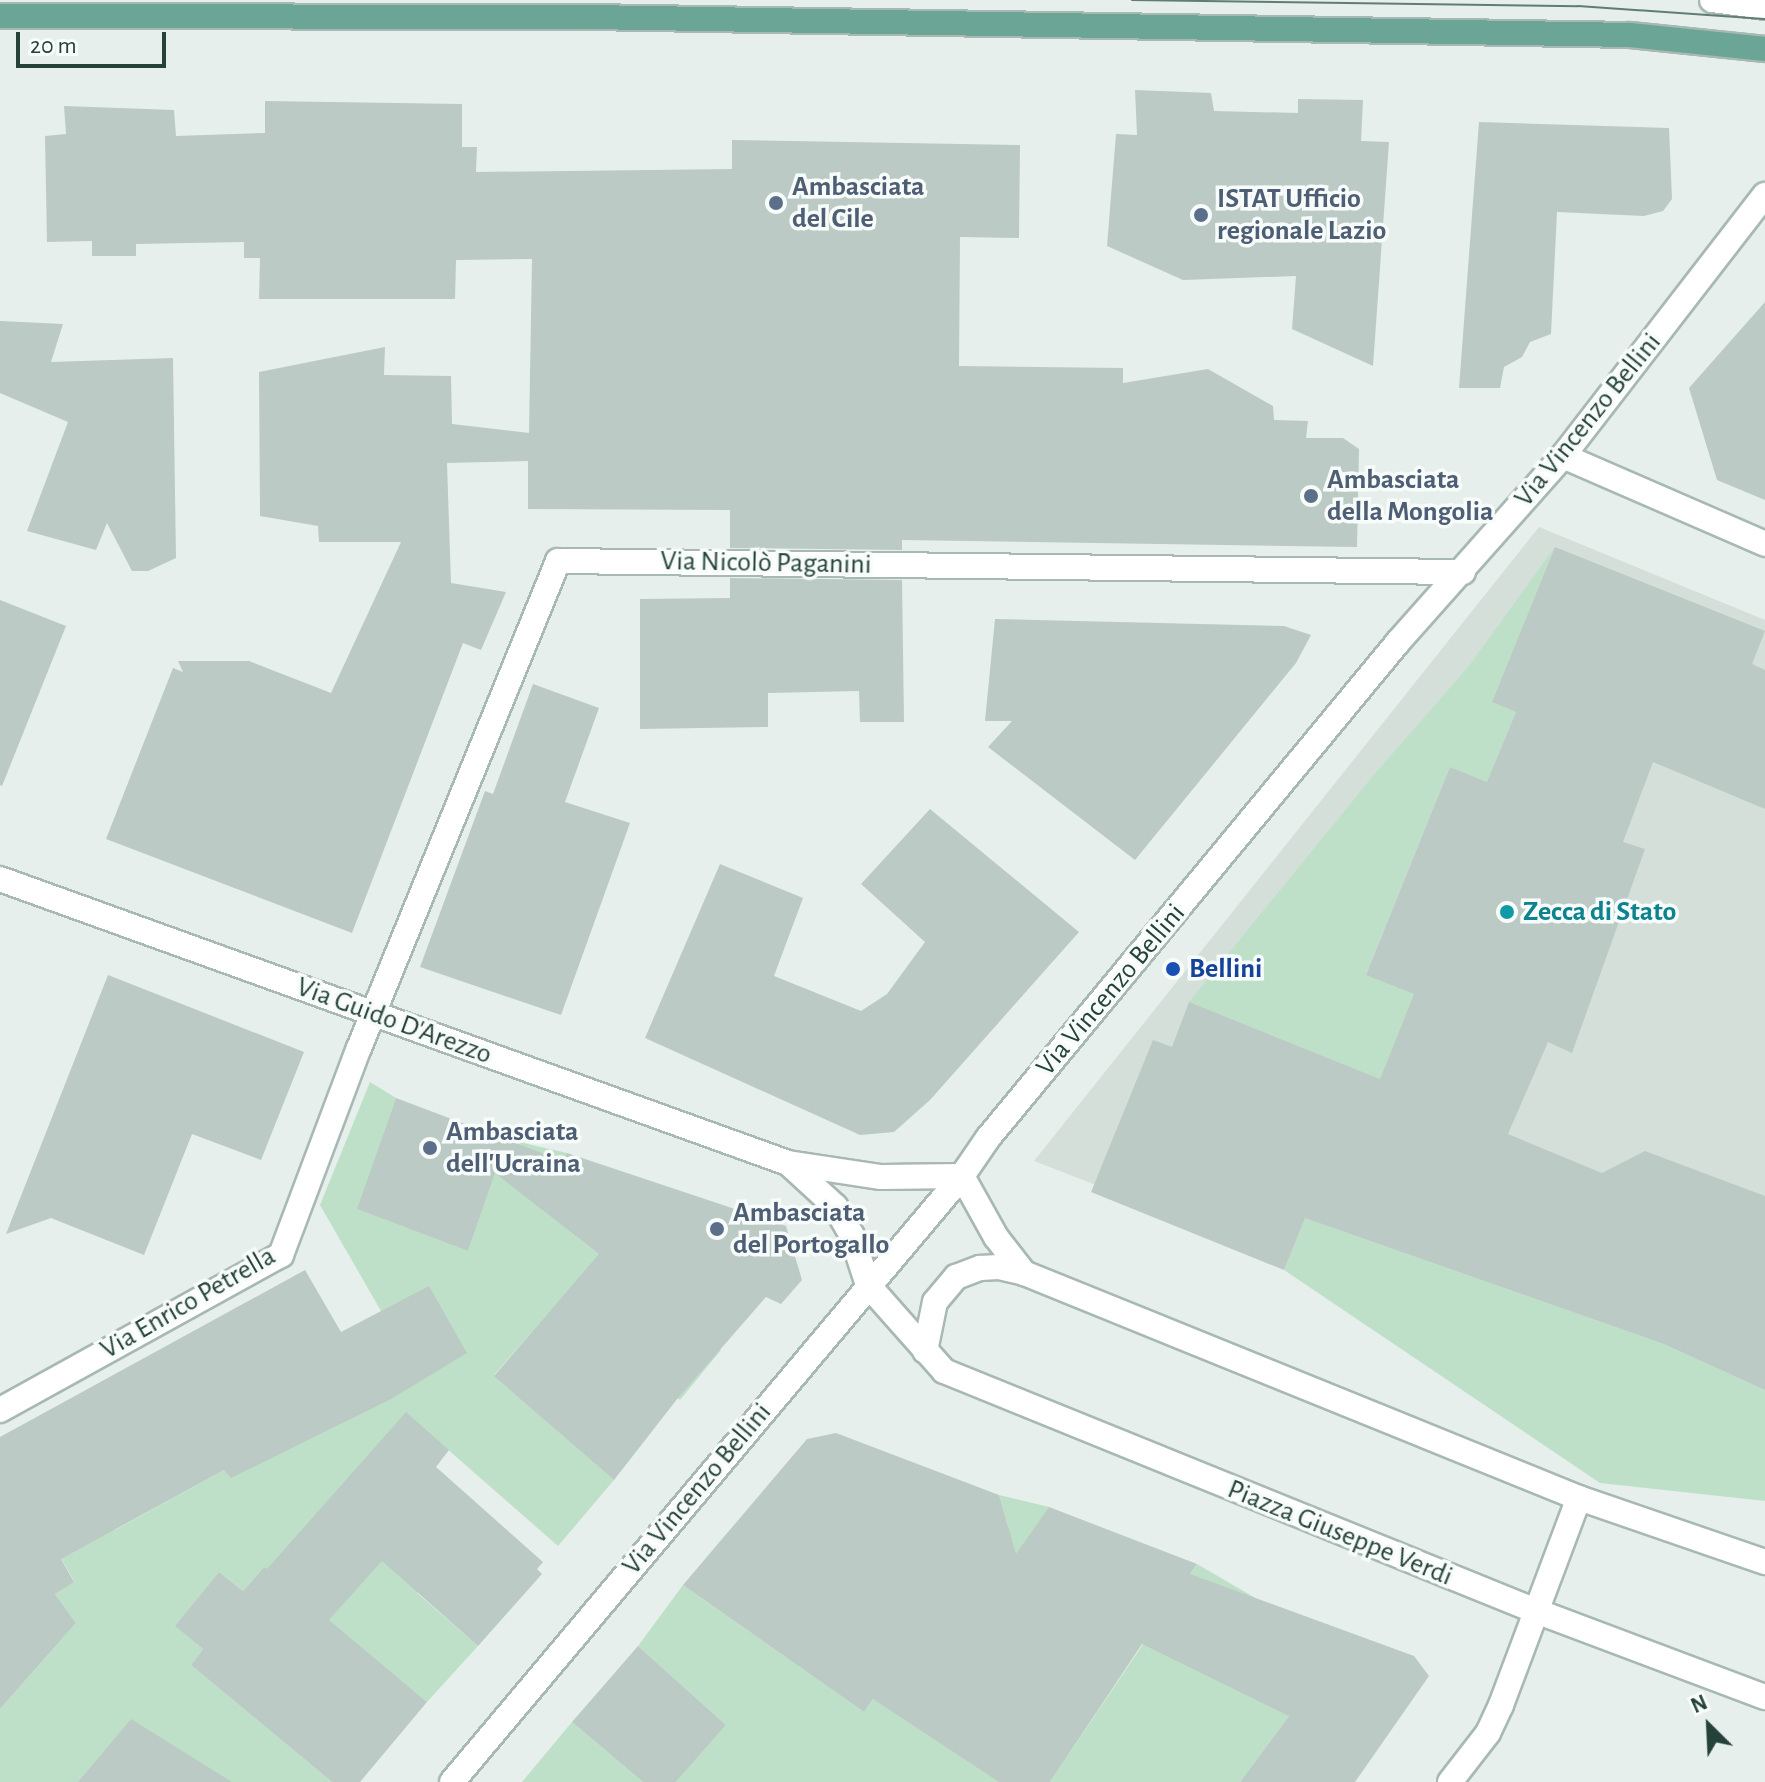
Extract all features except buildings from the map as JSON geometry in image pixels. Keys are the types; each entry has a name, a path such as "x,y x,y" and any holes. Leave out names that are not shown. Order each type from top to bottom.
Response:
{"main road":[{"path":"0,16 589,17 1599,35 1669,38 1765,49"}],"street":[{"path":"1712,0 1765,7"},
{"name":"Via Vincenzo Bellini","path":"452,1782 962,1176 988,1138 1388,654 1563,456 1765,195"},
{"path":"1563,456 1765,544"},
{"name":"Via Nicolò Paganini","path":"373,1014 558,561 1463,572"},
{"name":"Via Guido D'Arezzo","path":"0,879 788,1163 881,1177 962,1176"},
{"name":"Via Enrico Petrella","path":"0,1410 281,1255 373,1014"},
{"name":"Via Guido D'Arezzo","path":"788,1163 835,1206 852,1236 868,1285"},
{"path":"962,1176 996,1237 1024,1273"},
{"path":"925,1351 935,1302 956,1277 980,1268 999,1267 1024,1273 1579,1498 1765,1562"},
{"name":"Piazza Giuseppe Verdi","path":"868,1285 944,1371 989,1392 1536,1611 1765,1697"},
{"path":"1450,1782 1488,1733 1579,1498"}],"shaded area":[{"path":"1539,527 1765,620 1765,1444 1034,1161"}],"green space":[{"path":"1555,547 1492,702 1516,712 1487,782 1450,767 1366,974 1414,994 1380,1079 1189,1002 1372,777 1468,667"},
{"path":"370,1082 396,1098 358,1209 468,1251 506,1139 567,1153 543,1210 721,1350 680,1400 559,1301 494,1375 614,1480 558,1546 421,1426 376,1567 405,1536 440,1567 417,1593 478,1646 427,1702 264,1567 243,1591 219,1572 176,1626 203,1649 191,1665 332,1782 0,1782 0,1709 76,1623 55,1594 74,1581 0,1451 0,1444 48,1411 115,1530 224,1470 381,1311 320,1205"},
{"path":"1305,1218 1664,1344 1765,1390 1765,1501 1600,1483 1284,1270"},
{"path":"999,1495 1049,1507 999,1782 676,1782 726,1725 638,1646 683,1585 864,1712 913,1643 1008,1526"},
{"path":"1197,1564 1257,1599 1289,1716 1240,1782 1050,1782"},
{"path":"572,1722 643,1782 522,1782"}],"tram line":[{"path":"1132,0 1578,6 1765,19"}],"place":[{"name":"Ambasciata del Cile","path":"776,203"},
{"name":"ISTAT Ufficio regionale Lazio","path":"1201,215"},
{"name":"Ambasciata della Mongolia","path":"1311,496"},
{"name":"Zecca di Stato","path":"1507,912"},
{"name":"Bellini","path":"1173,969"},
{"name":"Ambasciata dell'Ucraina","path":"430,1148"},
{"name":"Ambasciata del Portogallo","path":"717,1229"}]}
